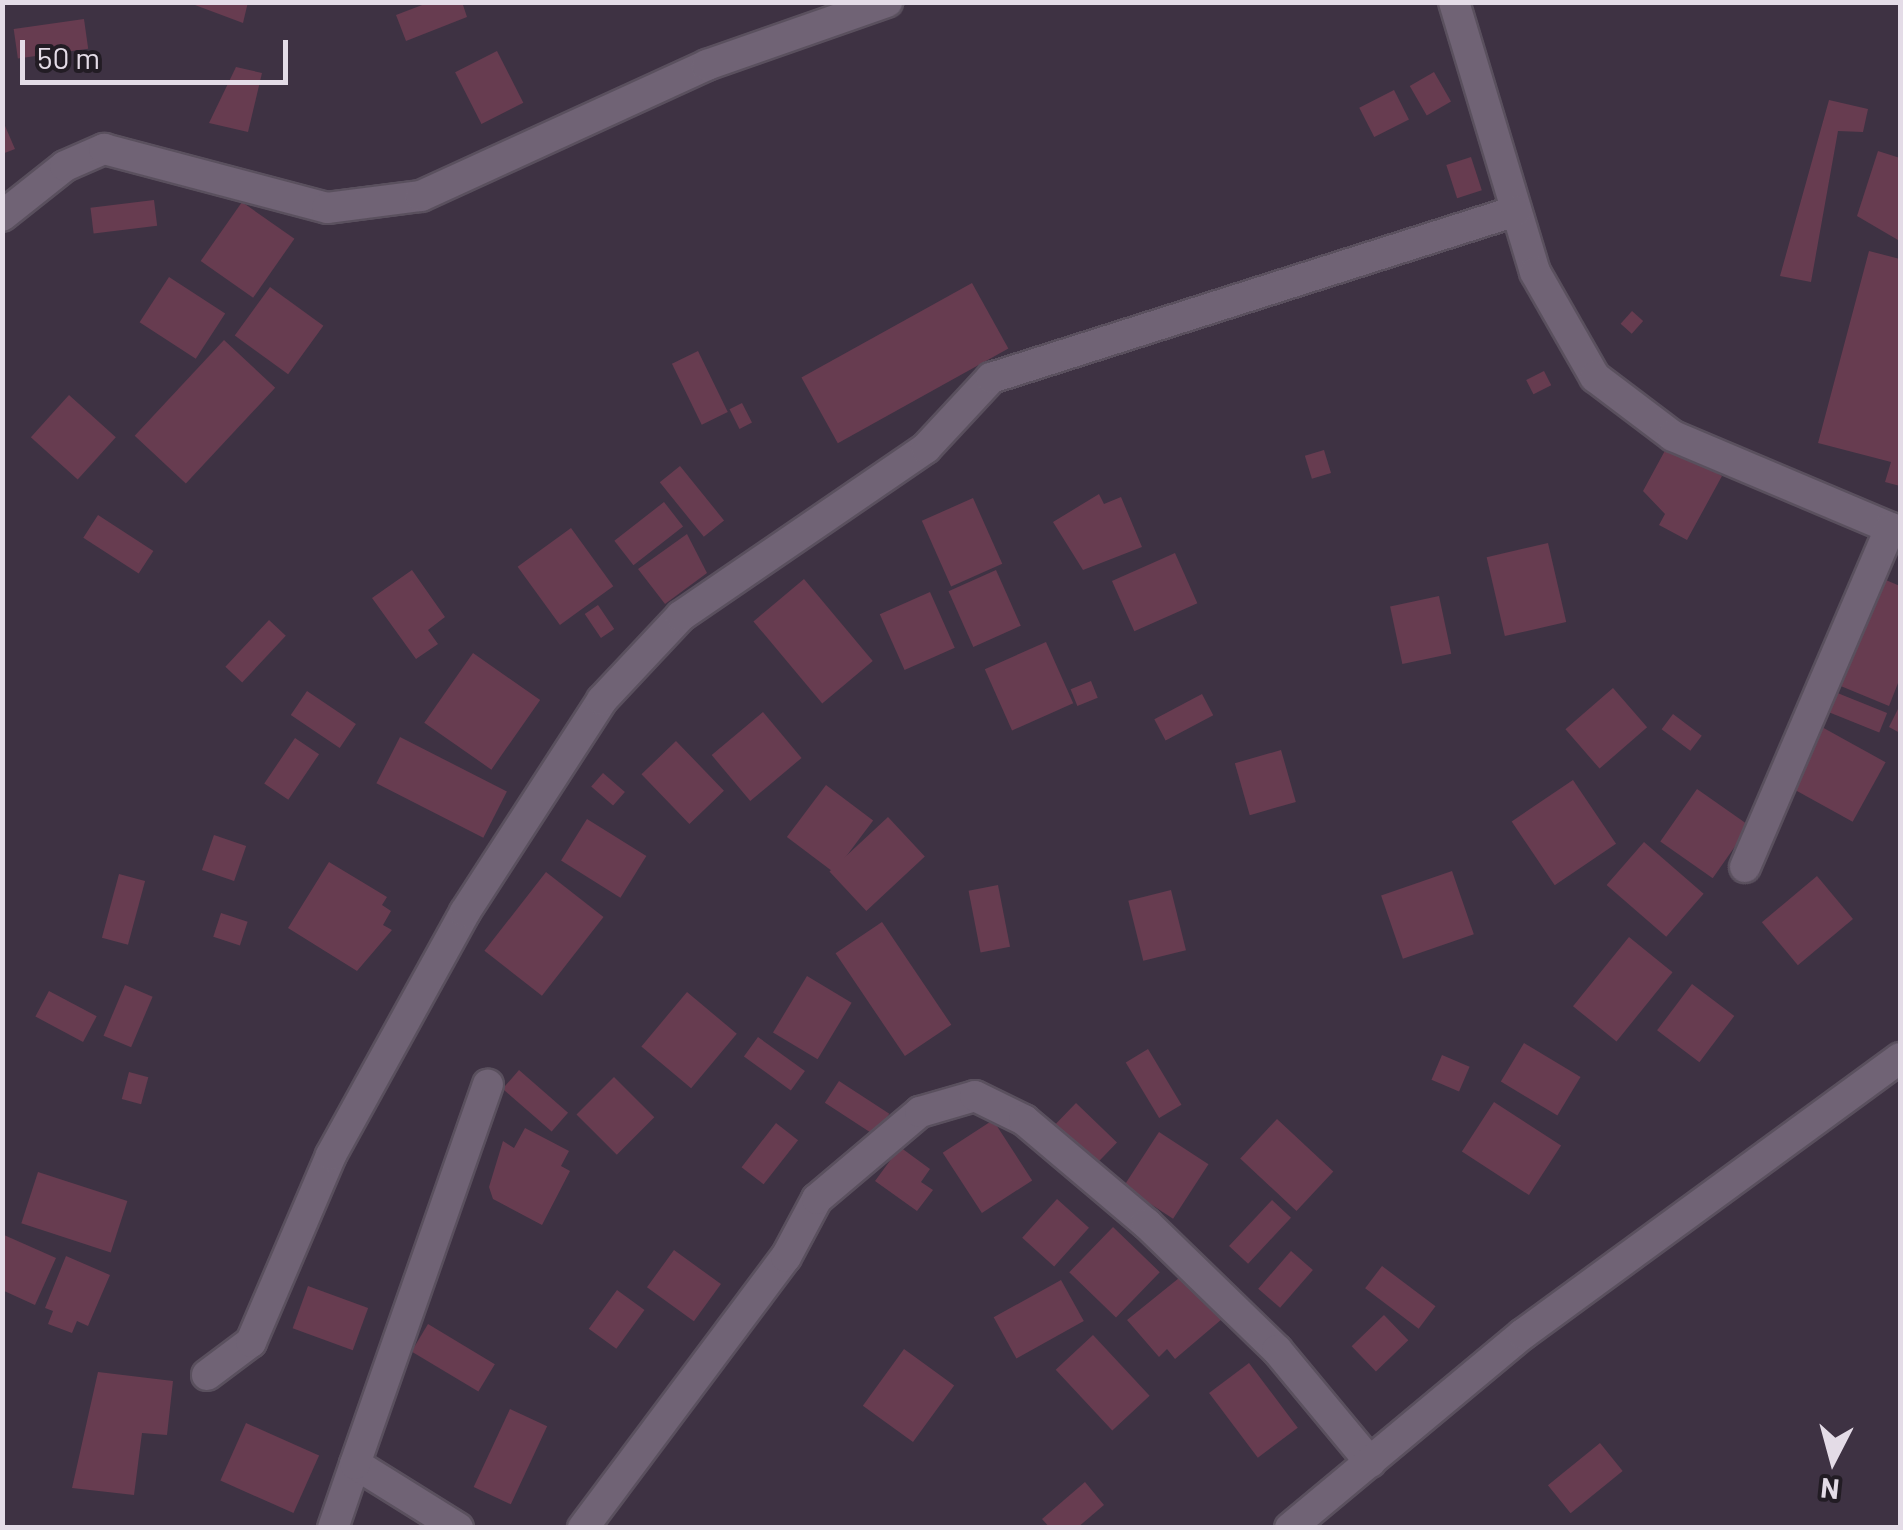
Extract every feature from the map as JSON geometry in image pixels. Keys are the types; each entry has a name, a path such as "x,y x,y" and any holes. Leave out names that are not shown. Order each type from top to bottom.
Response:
{"street":[{"path":"2,216 65,166 104,149 328,208 421,196 707,65 888,2"},
{"path":"1454,2 1516,212 1563,333 1637,414 1895,530 1745,867"},
{"path":"207,1374 251,1342 330,1154 464,912 602,700 681,616 926,448 991,378 1516,212"},
{"path":"1290,1528 1523,1334 1900,1058"},
{"path":"333,1528 488,1085"},
{"path":"584,1528 786,1257 818,1198 920,1112 975,1096 1024,1120 1147,1224 1277,1350 1370,1462"},
{"path":"355,1464 458,1528"}],"building":[{"path":"187,2 248,2 243,23"},
{"path":"430,2 462,2 467,17 406,41 396,15"},
{"path":"84,19 88,49 18,59 14,29"},
{"path":"497,51 523,103 481,124 455,72"},
{"path":"236,67 262,73 248,132 209,123"},
{"path":"1434,72 1451,101 1427,115 1410,86"},
{"path":"1394,90 1409,119 1374,137 1359,108"},
{"path":"1829,100 1868,109 1863,132 1838,131 1811,282 1780,276"},
{"path":"2,119 15,149 2,154"},
{"path":"1878,151 1900,158 1898,240 1857,216"},
{"path":"1471,157 1482,190 1457,198 1446,165"},
{"path":"154,200 157,226 94,234 90,208"},
{"path":"242,202 294,239 253,298 201,261"},
{"path":"1869,251 1900,259 1900,486 1885,482 1891,462 1818,443"},
{"path":"169,277 225,313 196,359 140,322"},
{"path":"972,283 1008,349 838,443 801,378"},
{"path":"270,287 323,326 288,374 235,336"},
{"path":"1632,311 1643,321 1632,334 1621,324"},
{"path":"224,340 275,388 186,484 135,436"},
{"path":"698,351 728,412 702,425 672,364"},
{"path":"1544,371 1551,385 1533,394 1526,380"},
{"path":"69,395 116,437 78,480 31,437"},
{"path":"742,403 752,423 740,429 730,409"},
{"path":"1668,445 1722,476 1687,540 1659,525 1665,514 1643,491"},
{"path":"1324,450 1331,473 1312,479 1305,456"},
{"path":"680,466 724,520 704,537 660,482"},
{"path":"1099,494 1104,504 1121,497 1142,547 1083,570 1053,522"},
{"path":"973,498 1002,564 951,587 922,521"},
{"path":"664,502 683,526 633,565 614,541"},
{"path":"98,515 153,551 139,574 83,538"},
{"path":"571,528 613,586 560,625 518,567"},
{"path":"687,534 707,573 665,604 638,569"},
{"path":"1548,543 1566,622 1505,636 1487,557"},
{"path":"1175,553 1197,603 1134,631 1112,581"},
{"path":"412,570 445,617 428,630 438,644 416,659 372,598"},
{"path":"996,570 1021,626 973,647 948,591"},
{"path":"1874,575 1900,586 1900,678 1889,706 1831,682"},
{"path":"804,579 873,661 822,703 753,621"},
{"path":"930,592 955,648 905,670 880,614"},
{"path":"1439,596 1451,654 1402,664 1390,606"},
{"path":"598,605 614,629 601,638 585,614"},
{"path":"269,620 286,636 242,682 225,667"},
{"path":"1046,642 1073,703 1012,730 985,669"},
{"path":"473,653 540,700 491,770 424,723"},
{"path":"1091,681 1098,698 1077,706 1071,689"},
{"path":"1613,688 1647,727 1600,769 1565,729"},
{"path":"1825,688 1887,713 1879,733 1817,707"},
{"path":"307,691 356,724 340,748 291,715"},
{"path":"1202,694 1213,715 1166,741 1154,719"},
{"path":"1900,705 1900,733 1889,727"},
{"path":"763,712 802,758 750,801 712,755"},
{"path":"1673,714 1702,736 1690,751 1662,729"},
{"path":"1820,726 1886,762 1853,822 1787,785"},
{"path":"400,737 507,791 483,838 376,783"},
{"path":"295,738 319,754 288,800 264,784"},
{"path":"676,741 724,791 689,824 641,774"},
{"path":"1281,750 1296,802 1250,815 1235,763"},
{"path":"603,773 625,792 613,806 591,787"},
{"path":"1573,780 1616,844 1555,885 1512,821"},
{"path":"826,785 873,821 834,872 787,837"},
{"path":"1697,789 1749,826 1713,878 1660,841"},
{"path":"888,817 925,856 866,911 829,872"},
{"path":"587,819 646,856 620,898 561,861"},
{"path":"214,835 246,846 234,881 202,870"},
{"path":"1644,842 1704,894 1666,937 1607,885"},
{"path":"329,862 387,897 382,905 391,911 383,925 392,930 357,971 288,928"},
{"path":"1452,871 1474,934 1403,959 1381,895"},
{"path":"546,872 604,917 542,996 484,951"},
{"path":"119,874 145,881 128,945 102,938"},
{"path":"1817,876 1853,919 1798,965 1762,922"},
{"path":"998,885 1010,947 981,953 969,891"},
{"path":"1171,890 1186,950 1143,961 1128,901"},
{"path":"221,913 248,922 240,945 213,937"},
{"path":"882,922 951,1025 905,1056 836,953"},
{"path":"1629,937 1673,972 1617,1041 1573,1006"},
{"path":"807,976 852,1003 818,1059 773,1033"},
{"path":"1692,984 1734,1016 1699,1062 1657,1030"},
{"path":"125,985 153,997 131,1047 104,1036"},
{"path":"49,991 97,1016 83,1042 35,1017"},
{"path":"687,992 737,1034 691,1088 641,1046"},
{"path":"758,1037 805,1071 791,1091 744,1056"},
{"path":"1524,1043 1581,1077 1557,1116 1501,1082"},
{"path":"1148,1049 1181,1105 1159,1118 1126,1062"},
{"path":"1442,1055 1470,1067 1459,1092 1431,1080"},
{"path":"519,1070 568,1113 552,1132 503,1089"},
{"path":"129,1072 148,1077 141,1104 122,1099"},
{"path":"614,1077 654,1117 617,1155 577,1114"},
{"path":"839,1081 889,1114 875,1135 825,1103"},
{"path":"1494,1102 1561,1146 1529,1195 1462,1151"},
{"path":"1076,1103 1117,1143 1094,1166 1053,1127"},
{"path":"1277,1119 1333,1172 1296,1211 1240,1158"},
{"path":"993,1120 1032,1180 982,1213 943,1153"},
{"path":"776,1123 798,1140 764,1184 742,1167"},
{"path":"525,1128 569,1151 561,1166 570,1171 542,1225 493,1199 489,1187 503,1141 514,1148"},
{"path":"1159,1132 1208,1164 1173,1219 1124,1187"},
{"path":"900,1147 930,1169 921,1182 933,1190 917,1211 875,1181"},
{"path":"38,1172 127,1201 111,1252 21,1223"},
{"path":"1057,1199 1089,1228 1054,1266 1022,1238"},
{"path":"1272,1200 1291,1218 1248,1264 1229,1246"},
{"path":"1113,1227 1160,1272 1116,1317 1069,1272"},
{"path":"4,1235 56,1258 35,1305 2,1290"},
{"path":"674,1250 721,1284 694,1321 647,1287"},
{"path":"1291,1251 1313,1270 1280,1308 1258,1289"},
{"path":"66,1256 110,1275 88,1326 77,1321 72,1333 48,1324 53,1311 45,1308"},
{"path":"1382,1266 1436,1306 1419,1329 1365,1288"},
{"path":"1184,1274 1222,1319 1175,1359 1167,1349 1159,1357 1127,1320"},
{"path":"1061,1280 1084,1321 1016,1358 994,1317"},
{"path":"308,1286 368,1308 353,1350 293,1328"},
{"path":"617,1290 645,1310 616,1349 589,1329"},
{"path":"1384,1315 1408,1340 1376,1371 1352,1346"},
{"path":"428,1324 495,1364 478,1392 412,1351"},
{"path":"1093,1335 1150,1396 1112,1430 1056,1370"},
{"path":"904,1349 954,1385 913,1442 863,1406"},
{"path":"1249,1363 1298,1428 1258,1458 1209,1393"},
{"path":"98,1372 173,1381 167,1435 142,1433 134,1495 72,1488"},
{"path":"510,1409 547,1426 511,1504 474,1487"},
{"path":"246,1423 319,1456 293,1513 220,1481"},
{"path":"1600,1443 1623,1471 1571,1513 1548,1485"},
{"path":"1085,1482 1104,1505 1077,1528 1050,1528 1042,1519"}]}
